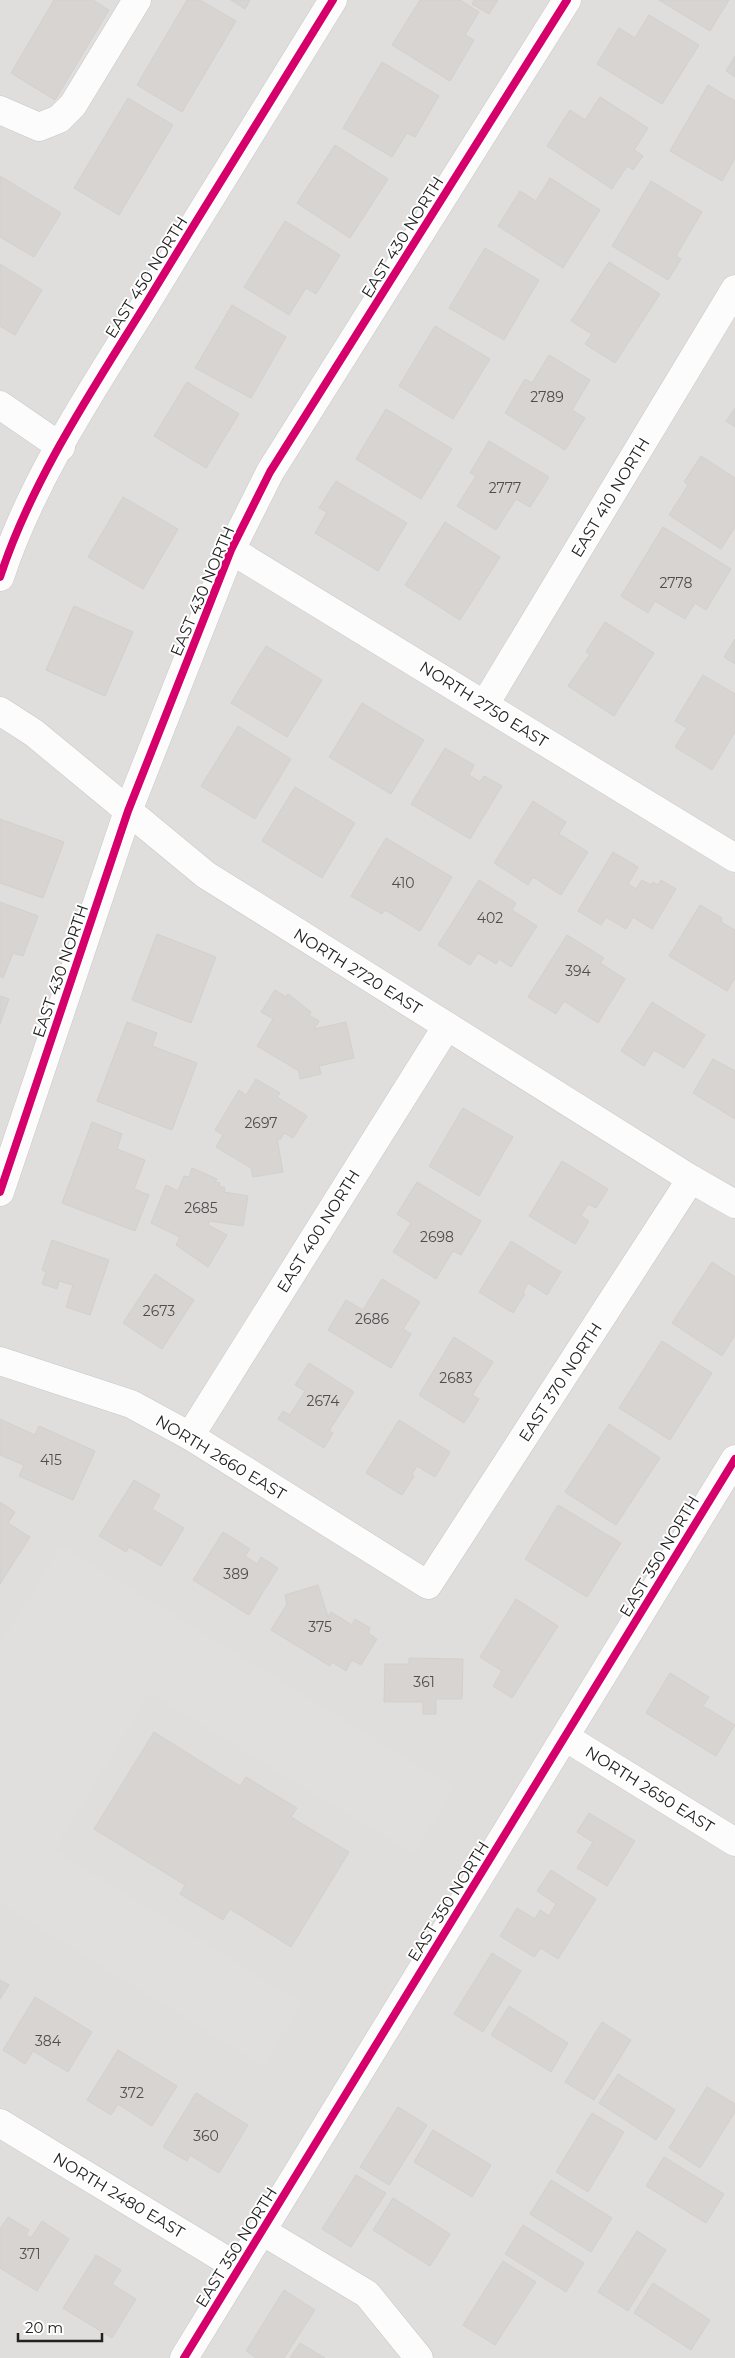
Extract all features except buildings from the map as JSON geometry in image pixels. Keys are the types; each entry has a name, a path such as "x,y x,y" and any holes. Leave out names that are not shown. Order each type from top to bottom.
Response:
{"street":[{"path":"0,110 39,127 59,119 73,105 137,0"},
{"name":"EAST 450 NORTH","path":"0,577 10,546 60,447 92,390 333,0"},
{"name":"EAST 430 NORTH","path":"0,1192 128,811 231,550 270,472 567,0"},
{"name":"EAST 410 NORTH","path":"485,704 735,289"},
{"path":"0,405 60,447"},
{"name":"NORTH 2750 EAST","path":"231,550 735,858"},
{"name":"NORTH 2720 EAST","path":"0,711 34,734 206,875 691,1179 735,1204"},
{"name":"EAST 400 NORTH","path":"190,1436 447,1026"},
{"name":"EAST 370 NORTH","path":"428,1585 691,1179"},
{"name":"NORTH 2660 EAST","path":"0,1361 131,1404 190,1436 428,1585"},
{"name":"EAST 350 NORTH","path":"184,2358 735,1459"},
{"name":"NORTH 2650 EAST","path":"565,1736 735,1842"},
{"name":"NORTH 2480 EAST","path":"0,2123 239,2268"},
{"path":"262,2231 367,2294 419,2358"}],"shaded area":[{"path":"0,0 735,0 735,2358 0,2358"},
{"path":"61,1546 454,1788 413,1854 150,1693 54,1850 302,2003 263,2066 0,1903 0,1645"}],"cycle path":[{"path":"0,577 13,541 64,437 333,0"},
{"path":"0,1192 128,811 231,550 270,472 567,0"},
{"path":"184,2358 735,1459"}]}
